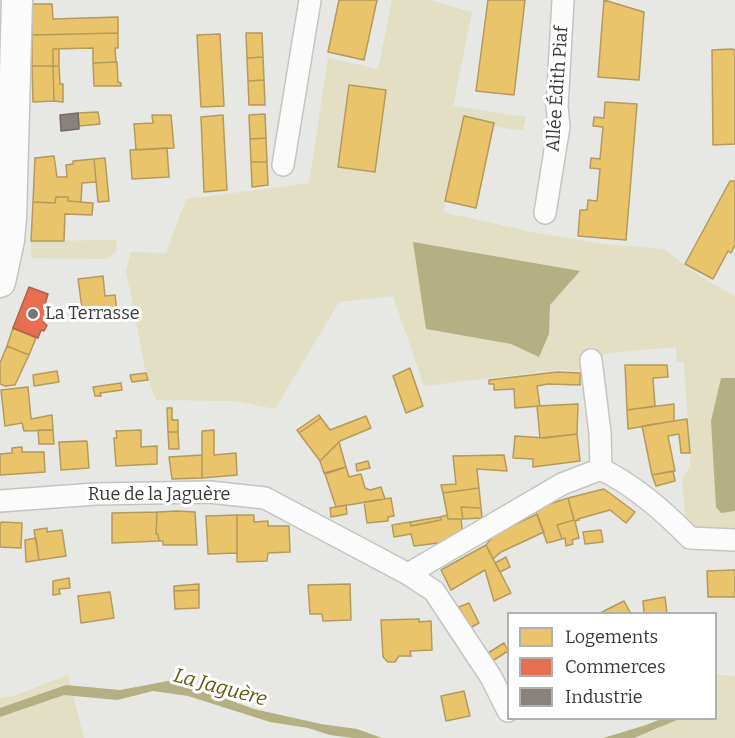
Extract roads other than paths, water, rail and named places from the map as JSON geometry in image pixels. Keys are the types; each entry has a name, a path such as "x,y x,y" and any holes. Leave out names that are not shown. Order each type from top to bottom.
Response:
{"street":[{"path":"0,282 4,240 11,218 17,0"},
{"path":"283,165 310,0"},
{"name":"Allée Édith Piaf","path":"545,213 559,126 557,107 563,0"},
{"path":"591,360 600,433 601,469"},
{"path":"408,574 562,484 601,469 622,480 659,508 690,538 735,540"},
{"name":"Rue de la Jaguère","path":"0,501 95,494 209,492 265,498 408,574 434,591 491,677 507,709"}],"place":[{"name":"La Terrasse","path":"33,314"}],"water label":[{"name":"La Jaguère","path":"220,688"}]}
